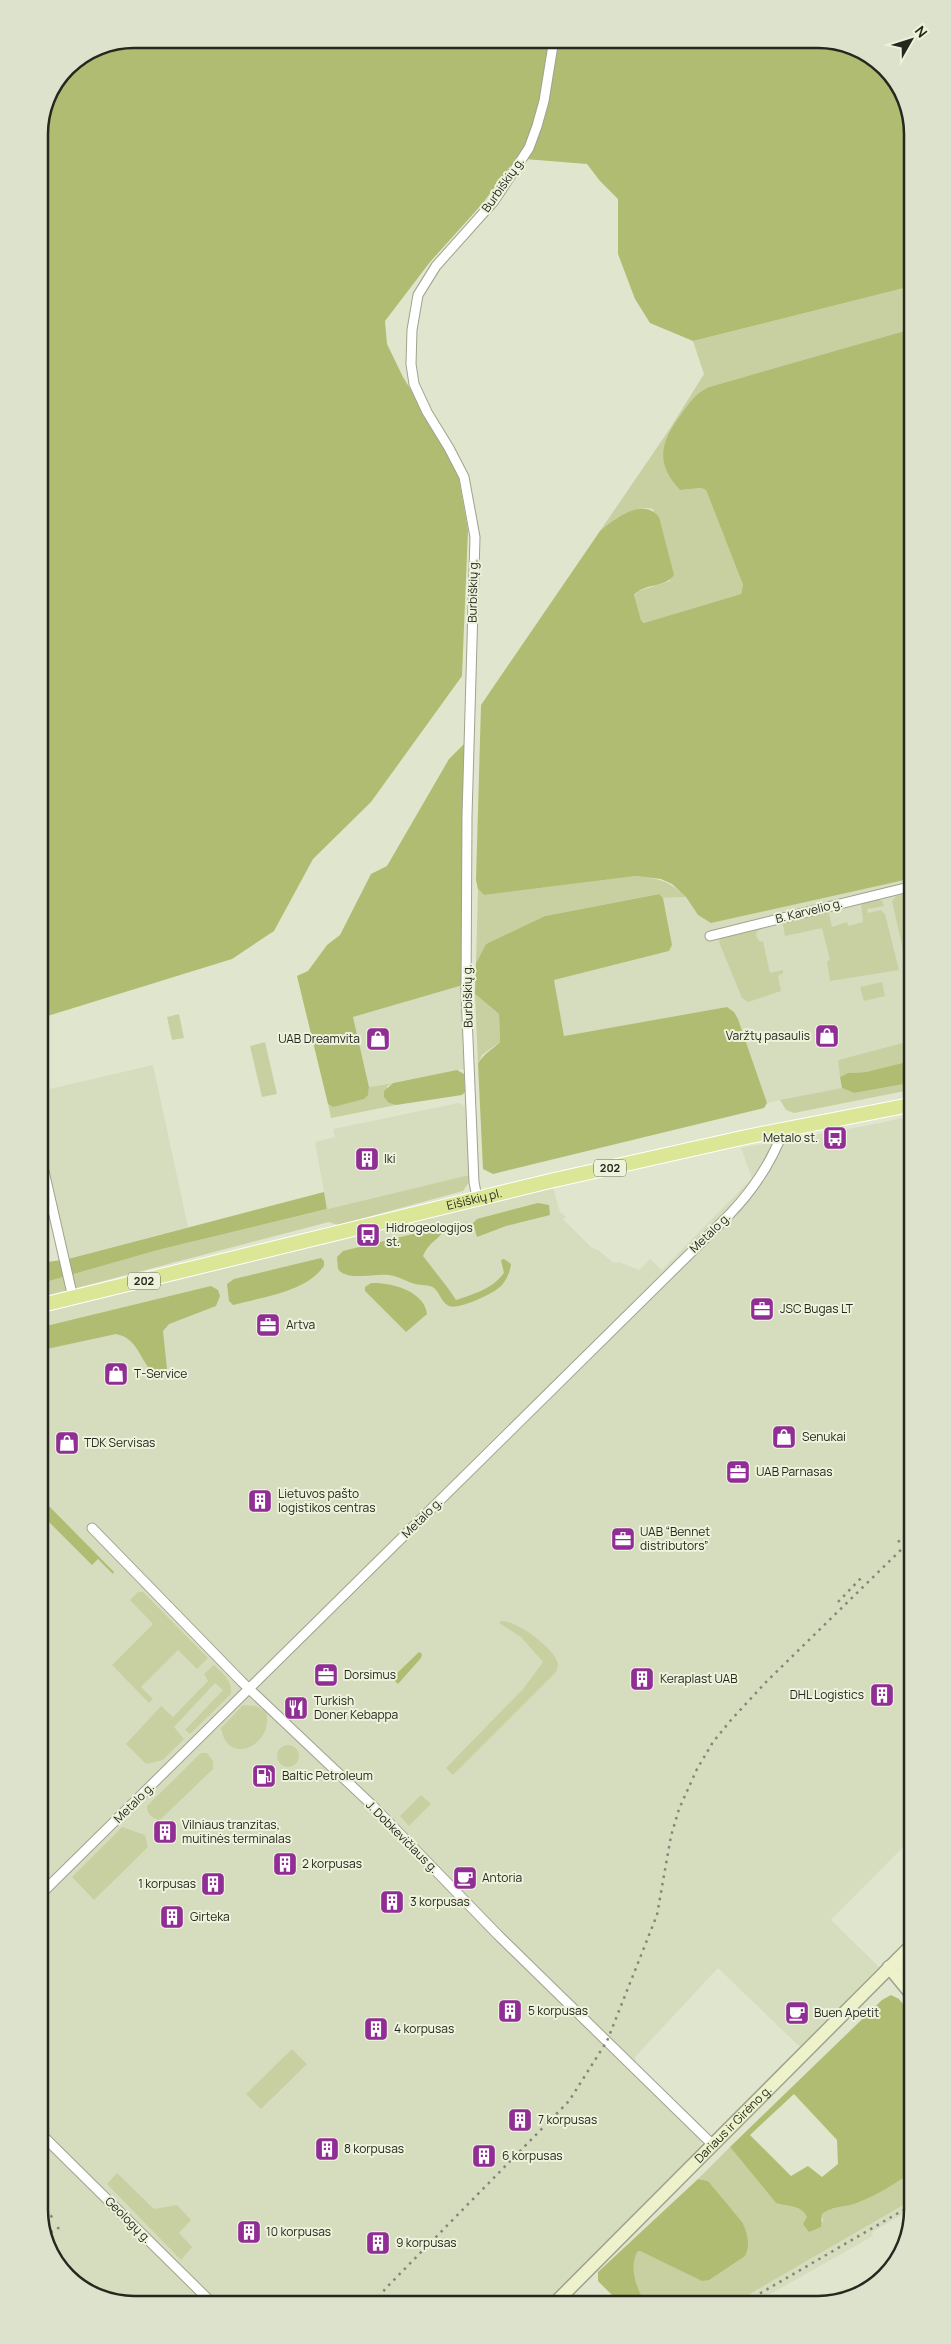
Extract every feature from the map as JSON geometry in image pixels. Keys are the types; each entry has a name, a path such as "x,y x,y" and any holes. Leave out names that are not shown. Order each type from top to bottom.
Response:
{"main road":[{"name":"Eišiškių pl.","path":"48,1304 477,1198 746,1137 904,1106"}],"street":[{"name":"Burbiškių g.","path":"477,1198 474,1182 466,992 467,816 474,537 464,477 427,412 414,384 411,364 412,330 418,295 436,266 494,201 529,148 538,126 544,101 553,48"},
{"name":"B. Karvelio g.","path":"710,936 904,888"},
{"name":"Metalo g.","path":"48,1887 729,1215 758,1182 776,1152 783,1131"},
{"path":"48,1189 73,1298"},
{"name":"J. Dobkevičiaus g.","path":"92,1528 249,1688 373,1806 517,1953 713,2145"},
{"name":"Dariaus ir Girėno g.","path":"562,2296 904,1953"},
{"path":"894,1963 904,1971"},
{"path":"894,1963 904,1981"},
{"name":"Geologų g.","path":"48,2141 205,2296"}],"shaded area":[{"path":"904,288 904,331 709,387 680,490 701,488 706,490 743,585 741,594 645,623 641,620 634,596 638,591 670,581 653,509 646,508 631,511 611,522 600,531 669,430 704,374 693,341"},
{"path":"636,876 663,881 686,897 663,898 658,894 545,916 486,944 476,963 478,889 484,895"},
{"path":"904,880 904,1043 838,1060 842,1088 767,1103 738,1019 734,1012 727,1007 564,1036 554,980 669,951 672,945 663,898 686,897 698,915 711,923"},
{"path":"904,894 904,955 892,901 896,896"},
{"path":"877,899 882,901 884,906 867,909 868,913 881,910 885,914 899,970 830,981 827,961 830,960 822,928 785,936 782,920 828,909 832,927 847,922 848,926 863,922 861,902"},
{"path":"762,927 762,929 757,931 756,936 760,942 763,941 770,973 783,970 783,973 778,976 781,991 748,1002 742,998 719,942 721,937"},
{"path":"882,982 885,996 864,1001 860,987"},
{"path":"463,985 464,1069 369,1087 353,1017"},
{"path":"475,994 499,1014 500,1042 482,1055 478,1064"},
{"path":"179,1014 184,1038 172,1040 167,1017"},
{"path":"265,1042 277,1094 262,1097 250,1046"},
{"path":"904,1043 904,1062 866,1072 848,1073 840,1077 838,1060"},
{"path":"153,1065 188,1227 67,1259 48,1167 48,1089"},
{"path":"393,1083 387,1086 389,1103 396,1105 331,1118 328,1104 333,1107 368,1094 369,1087"},
{"path":"904,1084 904,1091 794,1113 786,1110 780,1100 842,1088 854,1093"},
{"path":"459,1103 465,1106 469,1175 327,1209 315,1142 335,1137 333,1129"},
{"path":"904,1117 904,1846 831,1920 879,1967 800,2047 718,1968 635,2057 636,2063 705,2131 699,2148 553,2296 128,2296 111,2294 81,2279 65,2263 56,2249 48,2222 48,1312 553,1188 560,1212 566,1217 563,1219 592,1248 598,1250 614,1263 619,1262 639,1270 650,1259 662,1270 752,1178 741,1148"},
{"path":"469,1175 469,1182 463,1191 338,1225 329,1222 48,1295 48,1281 158,1250"},
{"path":"138,1592 143,1592 208,1658 197,1669 178,1650 141,1687 153,1699 149,1703 112,1665 153,1624 130,1600"},
{"path":"501,1621 515,1625 541,1642 554,1655 557,1661 556,1672 453,1775 446,1768 524,1688 543,1662 521,1637 499,1623"},
{"path":"214,1665 229,1681 231,1694 190,1734 185,1730 223,1690 215,1683 174,1727 184,1739 163,1760 146,1764 126,1744 161,1706 173,1717 208,1681 204,1674"},
{"path":"243,1705 256,1706 266,1712 267,1723 264,1733 258,1741 250,1747 241,1749 232,1747 225,1740 221,1728"},
{"path":"284,1745 292,1745 299,1752 299,1760 292,1767 284,1767 277,1760 277,1752"},
{"path":"201,1753 207,1753 213,1761 213,1769 160,1820 150,1816 147,1806"},
{"path":"421,1795 431,1804 409,1826 400,1816"},
{"path":"122,1827 145,1835 148,1847 94,1900 72,1877"},
{"path":"292,2049 307,2064 261,2109 246,2094"},
{"path":"730,2147 776,2203 797,2208 807,2217 823,2222 822,2214 827,2211 866,2199 904,2178 904,2205 747,2296 642,2296 633,2271 636,2252 640,2251 703,2281 745,2229 708,2181 698,2179"},
{"path":"117,2173 154,2209 177,2205 191,2220 179,2233 192,2247 181,2260 107,2184"},
{"path":"904,2205 904,2214 872,2232 873,2236 767,2296 747,2296"}],"green space":[{"path":"133,48 823,48 840,50 870,65 886,81 895,95 903,122 904,288 693,341 650,323 635,299 618,254 618,199 600,181 587,164 525,159 511,165 483,203 430,262 385,321 387,344 403,377 444,444 458,474 468,530 462,676 371,802 313,859 274,931 232,959 48,1016 48,128 50,111 56,95 65,81 77,69 100,54 116,49"},
{"path":"904,331 904,880 711,923 698,915 686,897 672,884 661,879 636,876 484,895 478,889 476,880 481,705 600,531 621,516 637,509 652,511 659,517 674,575 665,582 638,591 634,595 641,620 644,623 741,594 743,585 706,490 701,488 680,490 666,470 664,461 665,442 675,423 697,395 709,387"},
{"path":"464,744 463,985 353,1017 369,1087 368,1095 364,1099 333,1107 328,1104 297,976 308,971 327,945 340,935 371,874 387,866 449,759"},
{"path":"659,894 663,898 672,945 669,951 554,980 564,1036 727,1007 734,1012 738,1019 767,1103 764,1108 493,1174 483,1169 478,1064 500,1042 499,1014 475,994 476,963 486,944 545,916"},
{"path":"904,1062 904,1084 854,1093 842,1088 840,1077 848,1073 866,1072"},
{"path":"457,1070 464,1074 465,1092 462,1095 396,1105 389,1103 384,1097 384,1091 393,1083"},
{"path":"324,1192 327,1209 158,1250 48,1281 48,1262 68,1259"},
{"path":"538,1203 549,1205 550,1215 506,1226 477,1237 473,1223 477,1219"},
{"path":"442,1227 444,1229 442,1233 423,1256 456,1300 482,1290 499,1279 504,1273 501,1260 504,1259 511,1264 508,1275 502,1285 477,1300 454,1307 446,1304 436,1290 430,1286 415,1284 387,1275 349,1275 338,1269 337,1257 343,1251"},
{"path":"321,1258 324,1261 324,1266 316,1275 295,1288 233,1305 229,1301 227,1284 234,1279"},
{"path":"371,1283 397,1286 413,1294 425,1306 427,1314 406,1332 365,1291 365,1287"},
{"path":"211,1286 218,1290 220,1296 216,1306 169,1324 163,1331 167,1369 160,1377 148,1367 131,1341 124,1337 116,1334 48,1349 48,1326"},
{"path":"48,1505 114,1572 113,1574 98,1559 92,1565 48,1521"},
{"path":"419,1652 422,1654 421,1658 398,1684 392,1678"},
{"path":"891,1995 899,1999 904,2005 904,2178 866,2199 827,2211 822,2214 821,2227 809,2232 803,2224 807,2217 804,2213 797,2208 776,2203 730,2147 882,2000","holes":["794,2094 837,2140 838,2164 822,2177 808,2166 791,2176 750,2135"]},
{"path":"698,2179 708,2181 742,2222 748,2239 748,2248 745,2256 709,2280 702,2281 640,2251 637,2252 634,2271 642,2296 613,2296 598,2281 598,2272"}],"railway":[{"path":"898,1542 904,1536"},
{"path":"380,2296 569,2101 607,2041 657,1915 671,1836 679,1809 697,1769 713,1742 767,1681 904,1547"},
{"path":"838,1602 864,1575"},
{"path":"756,2296 904,2210"},
{"path":"48,2218 55,2214"},
{"path":"51,2232 62,2226"}],"place":[{"name":"Varžtų pasaulis","path":"827,1036"},
{"name":"UAB Dreamvita","path":"378,1039"},
{"name":"Metalo st.","path":"835,1138"},
{"name":"Iki","path":"367,1159"},
{"name":"Hidrogeologijos st.","path":"368,1235"},
{"name":"JSC Bugas LT","path":"762,1309"},
{"name":"Artva","path":"268,1325"},
{"name":"T-Service","path":"116,1374"},
{"name":"Senukai","path":"784,1437"},
{"name":"TDK Servisas","path":"67,1443"},
{"name":"UAB Parnasas","path":"738,1472"},
{"name":"Lietuvos pašto logistikos centras","path":"260,1501"},
{"name":"UAB “Bennet distributors”","path":"623,1539"},
{"name":"Dorsimus","path":"326,1675"},
{"name":"Keraplast UAB","path":"642,1679"},
{"name":"DHL Logistics","path":"882,1695"},
{"name":"Turkish Doner Kebappa","path":"296,1708"},
{"name":"Baltic Petroleum","path":"264,1776"},
{"name":"Vilniaus tranzitas, muitinės terminalas","path":"165,1832"},
{"name":"2 korpusas","path":"285,1864"},
{"name":"Antoria","path":"465,1878"},
{"name":"1 korpusas","path":"213,1884"},
{"name":"3 korpusas","path":"392,1902"},
{"name":"Girteka","path":"172,1917"},
{"name":"5 korpusas","path":"510,2011"},
{"name":"Buen Apetit","path":"797,2013"},
{"name":"4 korpusas","path":"376,2029"},
{"name":"7 korpusas","path":"520,2120"},
{"name":"8 korpusas","path":"327,2149"},
{"name":"6 korpusas","path":"484,2156"},
{"name":"10 korpusas","path":"249,2232"},
{"name":"9 korpusas","path":"378,2243"}]}
